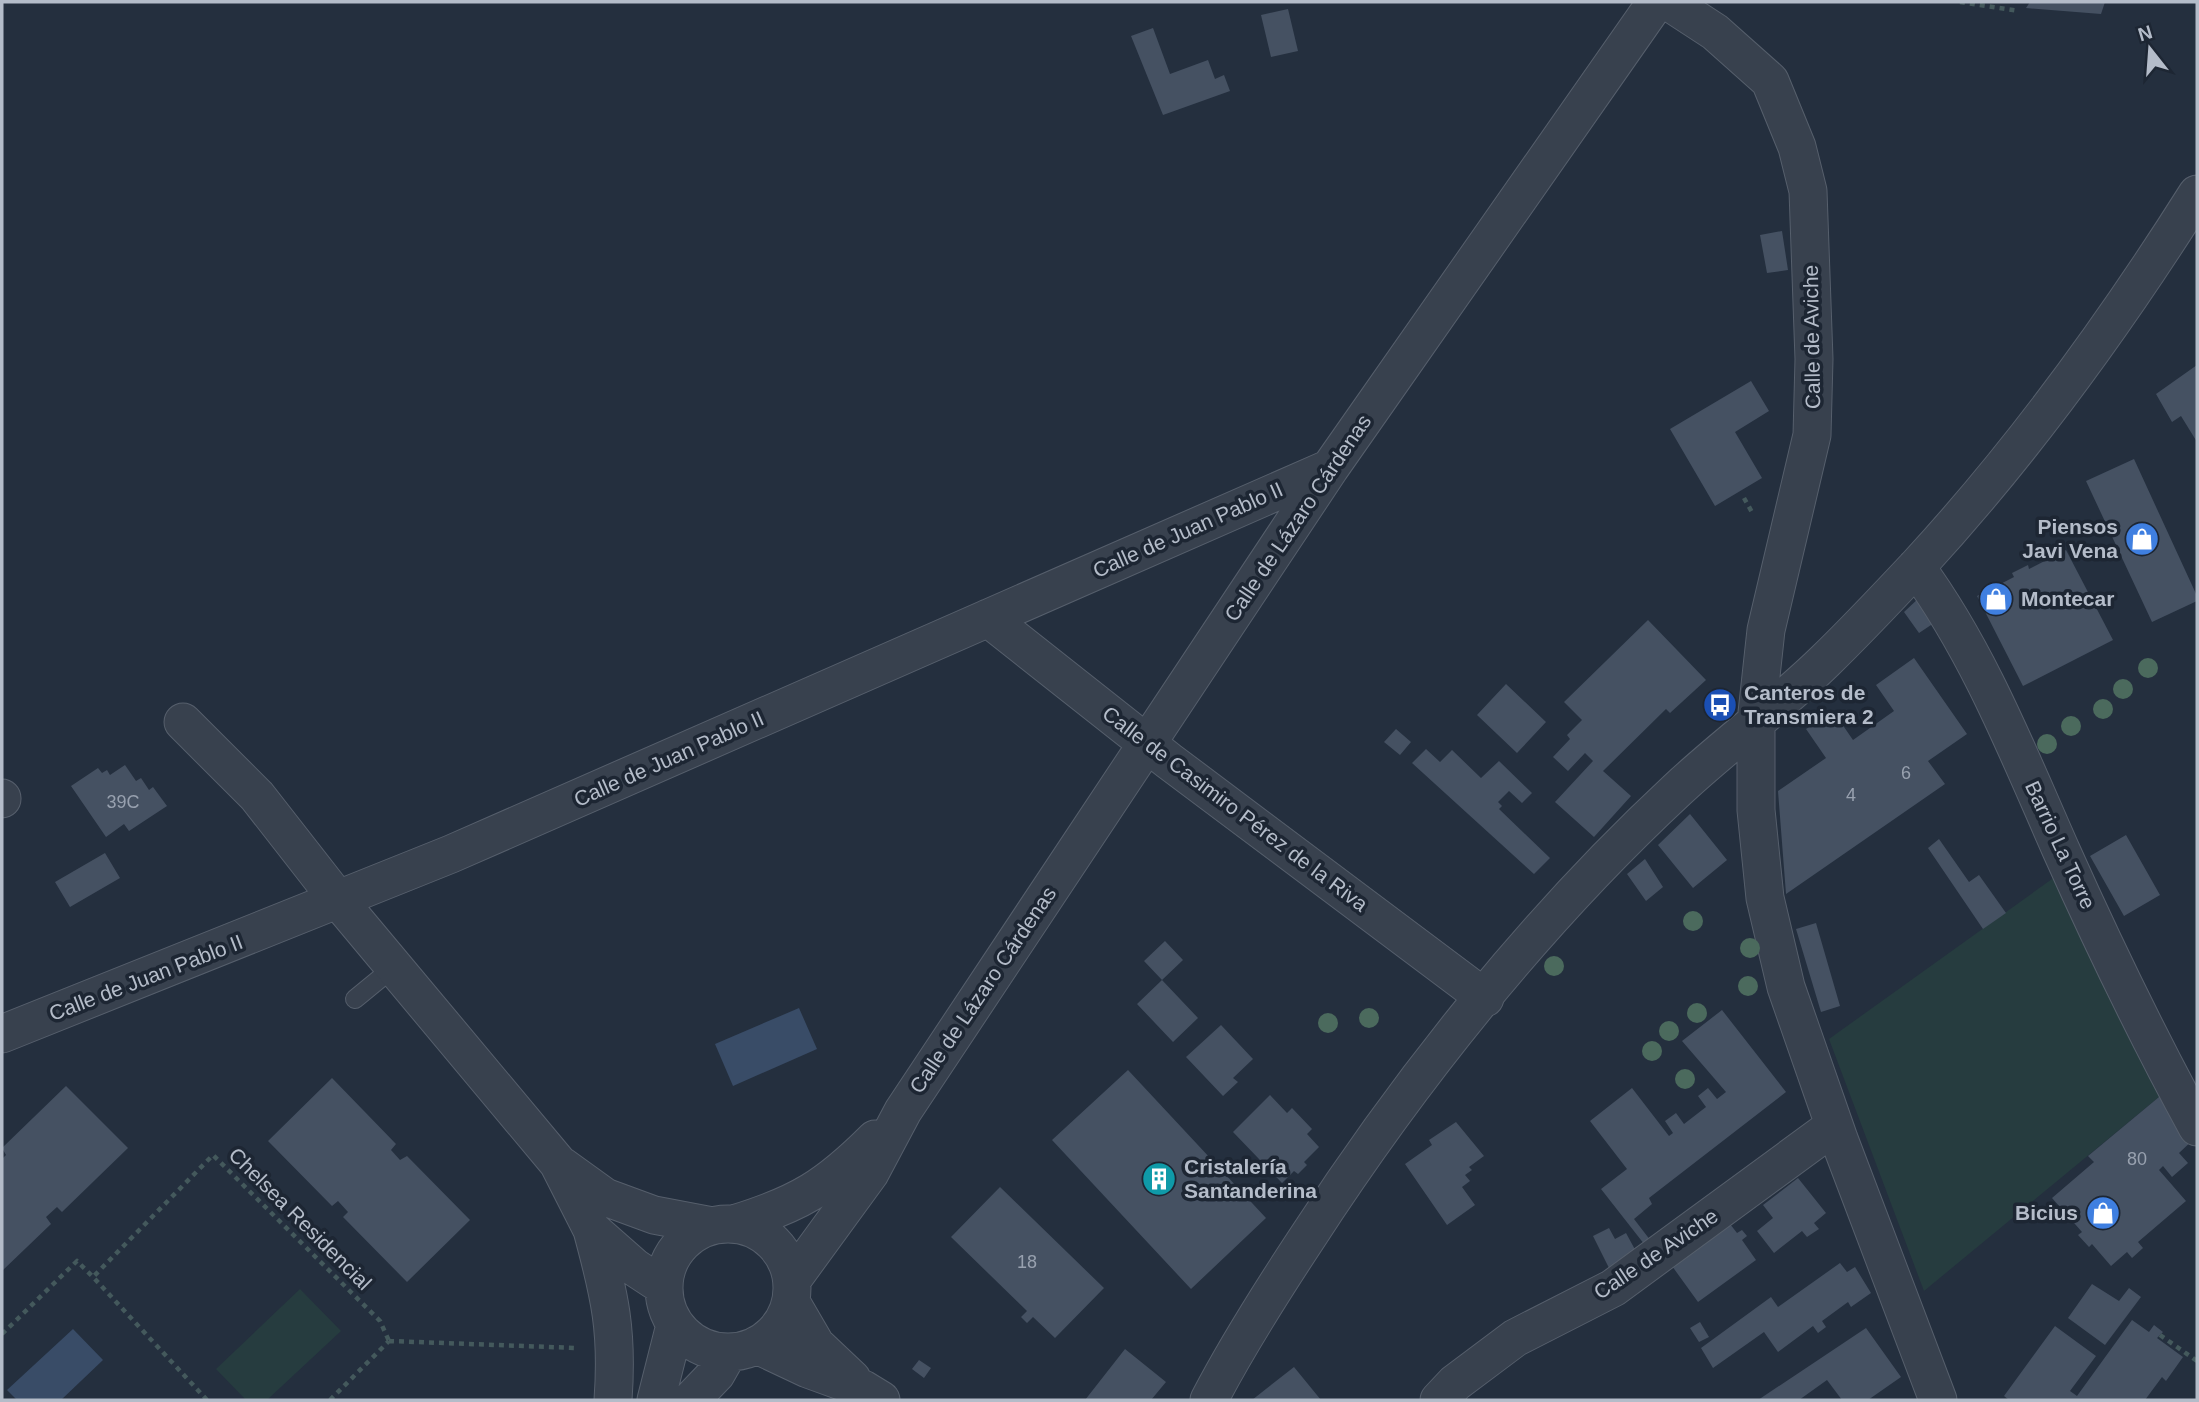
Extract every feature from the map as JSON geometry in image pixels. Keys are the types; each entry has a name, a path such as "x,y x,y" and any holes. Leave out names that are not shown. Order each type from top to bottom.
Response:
{"street":[{"name":"Calle de Lázaro Cárdenas","path":"792,1291 870,1173 903,1111 1330,468 1656,2"},
{"name":"Calle de Aviche","path":"1669,2 1715,32 1770,81 1797,147 1808,191 1814,359 1812,435 1766,630 1756,722 1756,810 1765,898 1786,987 1834,1126 1938,1400"},
{"path":"1209,1400 1276,1285 1406,1093 1535,938 1677,790 1825,662 1916,567 2023,439 2136,290 2197,194"},
{"name":"Calle de Juan Pablo II","path":"2,1034 340,901 1330,468"},
{"name":"Barrio La Torre","path":"1916,567 1946,608 2000,712 2063,854 2197,1127"},
{"name":"Calle de Casimiro Pérez de la Riva","path":"988,618 1148,744 1485,998"},
{"path":"183,722 257,796 394,967 558,1163 592,1230 611,1302 616,1351 613,1400"},
{"name":"Calle de Lázaro Cárdenas","path":"723,1225 771,1213 815,1192 856,1158 903,1111"},
{"name":"Calle de Aviche","path":"1439,1400 1455,1383 1515,1338 1613,1288 1834,1126"},
{"path":"558,1163 605,1197 654,1215 755,1230 773,1241 786,1259 792,1291 816,1345 872,1395"},
{"path":"723,1225 692,1235 677,1249 667,1266 663,1286 666,1307 675,1325 689,1340 707,1349 743,1349 808,1369 872,1395"},
{"path":"592,1230 634,1267 663,1286"},
{"path":"691,1400 743,1349 769,1338 783,1322 792,1291"},
{"path":"656,1400 675,1325"}],"lane":[{"path":"355,999 394,967"}],"path":[{"path":"1960,2 2019,11"},
{"name":"Chelsea Residencial","path":"93,1277 213,1156 380,1321 389,1341"},
{"path":"2,1335 78,1261 207,1400"},
{"path":"2160,1335 2197,1361"},
{"path":"330,1400 389,1341 520,1344 616,1351"}],"green space":[{"path":"2059,874 2165,1092 1924,1291 1829,1039"},
{"path":"300,1289 341,1331 267,1400 246,1400 216,1369"}],"water":[{"path":"799,1008 817,1049 733,1086 715,1044"},
{"path":"73,1329 103,1360 61,1400 17,1400 7,1390"}],"building":[{"path":"2030,2 2105,2 2101,14 2026,8"},
{"path":"1288,9 1298,51 1271,57 1261,15"},
{"path":"1153,28 1170,74 1208,60 1215,79 1224,75 1230,91 1163,115 1131,36"},
{"path":"1782,231 1788,270 1767,273 1760,235"},
{"path":"2197,365 2197,442 2181,416 2172,422 2156,394"},
{"path":"1751,381 1769,411 1735,432 1762,478 1715,506 1670,429"},
{"name":"Piensos Javi Vena","path":"2134,459 2197,596 2197,601 2152,622 2086,481"},
{"path":"2066,550 2113,640 2023,686 1977,596 2014,577 2012,573 2028,565 2029,569"},
{"path":"1920,597 1937,621 1919,633 1904,612"},
{"path":"1648,620 1706,680 1670,713 1666,709 1603,771 1631,796 1594,837 1555,802 1593,761 1585,753 1568,771 1553,757 1570,739 1567,735 1582,720 1564,702"},
{"path":"1914,658 1967,734 1928,761 1945,784 1786,894 1778,791 1826,758 1806,729 1833,711 1853,740 1894,711 1876,685"},
{"path":"1506,684 1546,722 1517,753 1477,715"},
{"path":"1396,729 1411,742 1400,755 1384,742"},
{"path":"1426,749 1440,762 1452,750 1481,778 1499,761 1532,793 1522,803 1509,791 1498,802 1502,806 1499,809 1550,858 1534,874 1412,763"},
{"path":"125,765 136,781 141,778 149,790 153,787 167,806 129,831 124,824 106,837 71,786 98,768 102,773 107,770 110,775"},
{"path":"1690,814 1727,860 1693,888 1658,845"},
{"path":"2126,835 2160,895 2124,916 2090,856"},
{"path":"1939,839 1969,882 1979,875 2006,913 1983,929 1928,848"},
{"path":"105,853 120,878 70,907 55,882"},
{"path":"1645,859 1663,887 1646,901 1627,874"},
{"path":"1816,923 1840,1006 1821,1012 1796,929"},
{"path":"1165,941 1183,960 1162,980 1144,961"},
{"path":"1162,980 1198,1018 1173,1042 1137,1004"},
{"path":"1722,1010 1786,1092 1649,1198 1652,1204 1634,1219 1654,1245 1648,1249 1601,1189 1627,1169 1590,1121 1632,1088 1669,1136 1673,1133 1665,1121 1676,1113 1684,1124 1706,1107 1698,1096 1708,1088 1717,1099 1726,1092 1682,1041"},
{"path":"1221,1025 1253,1059 1233,1078 1238,1082 1223,1096 1186,1057"},
{"name":"Cristalería Santanderina","path":"1128,1070 1266,1218 1191,1289 1052,1140"},
{"path":"332,1078 396,1144 391,1150 400,1160 407,1156 470,1220 407,1282 343,1217 348,1212 338,1201 332,1206 268,1141"},
{"path":"66,1086 128,1148 62,1212 57,1207 46,1217 51,1224 2,1271 2,1159 6,1155 2,1148"},
{"path":"2165,1092 2195,1138 2179,1153 2188,1163 2172,1177 2163,1166 2159,1170 2186,1201 2138,1242 2143,1248 2132,1258 2127,1252 2111,1266 2092,1244 2089,1247 2078,1235 2082,1232 2052,1198 2094,1162 2088,1156"},
{"path":"1270,1095 1287,1113 1292,1108 1312,1129 1307,1134 1319,1147 1304,1162 1307,1165 1298,1174 1294,1171 1282,1183 1233,1132"},
{"path":"1456,1122 1484,1156 1469,1167 1472,1170 1465,1175 1470,1181 1462,1187 1475,1205 1447,1225 1405,1164 1432,1145 1429,1140"},
{"path":"1798,1178 1826,1213 1814,1223 1819,1229 1807,1237 1802,1231 1774,1253 1757,1231 1773,1218 1763,1205"},
{"path":"1000,1187 1104,1288 1055,1338 1033,1317 1027,1323 1021,1317 1027,1311 951,1237"},
{"path":"1730,1224 1737,1233 1742,1230 1747,1236 1742,1240 1756,1260 1698,1302 1672,1266"},
{"path":"1609,1228 1615,1239 1626,1233 1638,1255 1611,1272 1593,1236"},
{"path":"1840,1263 1847,1272 1855,1267 1871,1293 1851,1307 1848,1302 1822,1321 1826,1327 1818,1333 1813,1326 1778,1352 1764,1332 1713,1368 1701,1348 1771,1297 1778,1307"},
{"path":"2092,1284 2119,1301 2129,1288 2141,1297 2105,1345 2068,1318"},
{"path":"2132,1320 2149,1332 2154,1325 2163,1332 2157,1338 2183,1357 2166,1381 2162,1377 2145,1400 2009,1400 2004,1396 2055,1326 2096,1356 2070,1391 2077,1396"},
{"path":"1700,1322 1709,1337 1699,1342 1690,1328"},
{"path":"1866,1328 1901,1377 1868,1400 1842,1400 1827,1380 1799,1400 1758,1400"},
{"path":"1125,1349 1166,1382 1151,1400 1085,1400"},
{"path":"919,1360 931,1368 924,1378 912,1369"},
{"path":"1294,1367 1321,1400 1252,1400"}],"place":[{"name":"Piensos Javi Vena","path":"2142,539"},
{"name":"Montecar","path":"1996,599"},
{"name":"Canteros de Transmiera 2","path":"1720,705"},
{"name":"Cristalería Santanderina","path":"1159,1179"},
{"name":"Bicius","path":"2103,1213"}]}
